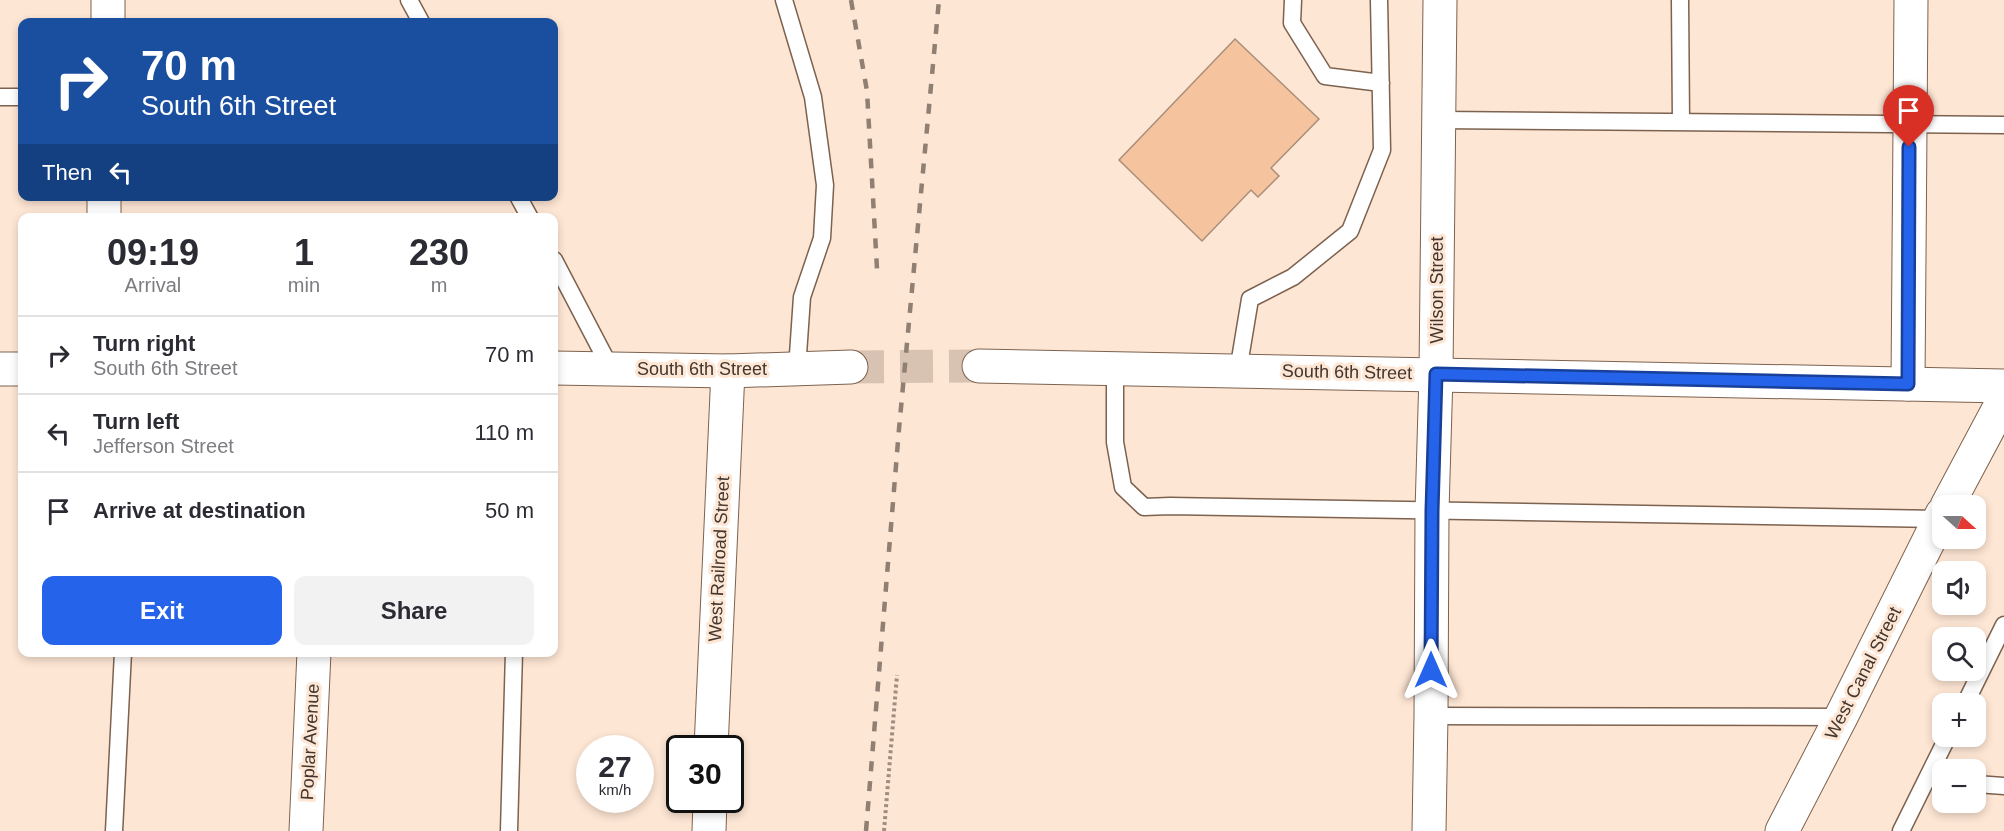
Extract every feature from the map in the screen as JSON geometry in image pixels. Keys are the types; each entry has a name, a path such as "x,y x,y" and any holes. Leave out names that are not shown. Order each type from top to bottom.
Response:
{"street":[{"path":"108,0 108,18"},
{"name":"Wilson Street","path":"1429,831 1440,0"},
{"path":"1908,384 1911,0"},
{"name":"South 6th Street","path":"979,366 2004,386"},
{"name":"South 6th Street","path":"558,368 728,370 851,367"},
{"path":"0,369 18,369"},
{"name":"West Railroad Street","path":"712,735 728,370"},
{"name":"West Canal Street","path":"1953,495 2004,399"},
{"name":"West Canal Street","path":"1782,831 1932,535"},
{"name":"Poplar Avenue","path":"306,831 314,657"},
{"path":"709,831 710,813"}],"lane":[{"path":"409,0 419,18"},
{"path":"784,0 813,97 825,185 822,238 802,297 797,369"},
{"path":"1293,0 1292,23 1325,76 1381,83"},
{"path":"1238,370 1250,299 1293,276 1350,231 1382,150 1379,0"},
{"path":"1680,0 1681,122"},
{"path":"0,97 18,97"},
{"path":"1438,120 2004,125"},
{"path":"558,268 610,369"},
{"path":"1115,368 1115,442 1123,487 1144,507 1432,511 1932,513"},
{"path":"1970,693 2004,626"},
{"path":"114,831 123,657"},
{"path":"509,831 514,657"},
{"path":"1431,716 1841,717"},
{"path":"1901,831 1932,785"},
{"path":"1986,785 2004,786"}],"path":[{"path":"884,831 897,675"}],"building":[{"path":"1235,39 1319,119 1271,168 1279,176 1258,197 1251,190 1202,241 1119,160"}],"tunnel":[{"path":"851,367 979,366"}],"railway":[{"path":"851,0 867,91 877,269"},
{"path":"866,831 899,429 939,0"}],"route":[{"path":"1431,670 1436,374 1908,384 1909,147"}]}
